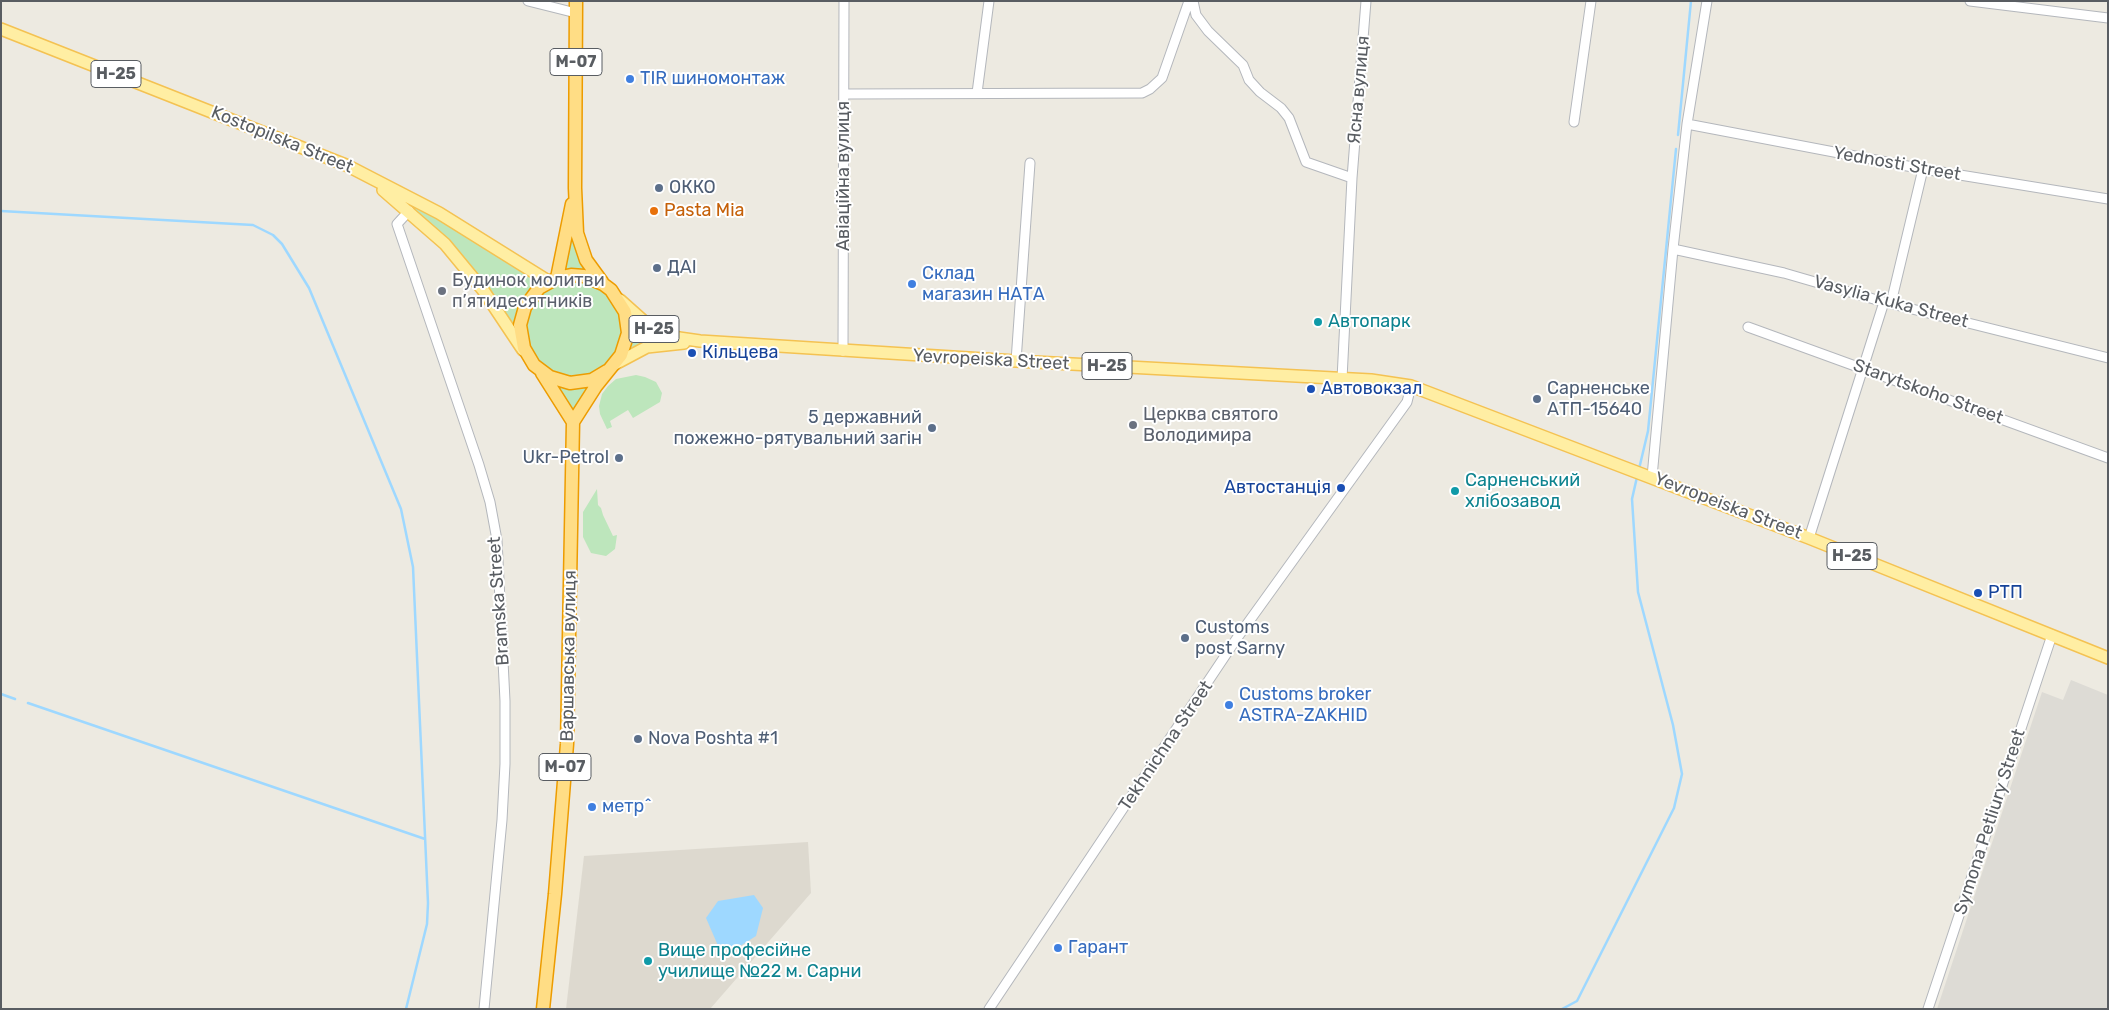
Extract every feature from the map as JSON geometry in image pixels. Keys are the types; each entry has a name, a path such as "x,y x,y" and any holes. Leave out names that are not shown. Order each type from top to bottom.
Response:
{"highway":[{"name":"М-07","path":"573,422 621,355 628,333 625,312 617,297 603,284 590,266 581,248 577,233 575,188 576,7"},
{"name":"М-07","path":"553,280 575,188"},
{"path":"573,422 542,372 528,357 520,332 524,308 539,288 553,280 571,275 584,276 603,284"},
{"name":"Н-25","path":"542,372 550,377 570,383 592,380 611,367"},
{"name":"Варшавська вулиця","path":"543,1009 556,894 567,744 573,422"}],"main road":[{"name":"Kostopilska Street","path":"1,29 346,165 440,213 553,280"},
{"name":"Н-25","path":"346,165 372,181 445,244 483,290 528,357"},
{"name":"Yevropeiska Street","path":"617,297 643,322 660,333 700,341 842,351 1342,379 1389,382 1411,386 1809,538 2108,658"},
{"name":"Yevropeiska Street","path":"611,367 647,347 700,341"}],"street":[{"path":"528,1 576,7"},
{"name":"Авіаційна вулиця","path":"842,351 845,94 844,1"},
{"path":"977,93 989,1"},
{"path":"845,94 1142,93 1156,85 1162,78 1191,1"},
{"path":"1191,1 1196,15 1208,31 1243,65 1249,80 1260,92 1281,108 1289,118 1306,162 1352,178 1342,379"},
{"name":"Ясна вулиця","path":"1352,178 1366,1"},
{"path":"1574,122 1591,1"},
{"path":"1644,474 1687,124 1708,1"},
{"path":"1970,1 2108,18"},
{"name":"Yednosti Street","path":"1687,124 1923,169 2108,198"},
{"path":"1016,361 1030,163"},
{"path":"1809,538 1862,367 1887,302 1923,169"},
{"name":"Bramska Street","path":"409,211 397,224 479,465 490,502 497,540 505,692 505,764 502,820 484,1009"},
{"name":"Vasylia Kuka Street","path":"1673,249 1784,273 1887,302 2108,358"},
{"name":"Starytskoho Street","path":"1748,328 1862,367 2108,458"},
{"name":"Tekhnichna Street","path":"989,1009 1238,638 1407,402 1411,386"},
{"name":"Symona Petliury Street","path":"1928,1009 2052,635"}],"shaded area":[{"path":"2071,680 2108,695 2108,1009 1937,1009 2042,692 2063,700"},
{"path":"808,842 811,893 710,1009 566,1009 584,856"}],"green space":[{"path":"372,181 548,281 557,278 569,215 581,248 638,318 679,338 615,364 573,422 465,268"},
{"path":"636,375 656,382 662,393 660,402 633,418 628,410 610,421 612,427 607,429 600,414 599,406 602,394 616,379"},
{"path":"597,489 598,505 613,536 617,535 615,549 606,556 591,553 583,537 583,512"}],"water":[{"path":"754,895 763,908 756,936 737,948 719,948 706,918 718,901"}],"waterway":[{"path":"1678,135 1691,1"},
{"path":"1639,469 1648,431 1676,149"},
{"path":"1,211 253,225 273,235 282,244 309,288 401,509 413,567 428,903 427,924 406,1009"},
{"path":"1562,1009 1577,1001 1674,808 1682,774 1673,725 1638,592 1632,499 1637,477"},
{"path":"1,694 15,699"},
{"path":"28,703 425,839"}],"place":[{"name":"TIR шиномонтаж","path":"630,79"},
{"name":"ОККО","path":"659,188"},
{"name":"Pasta Mia","path":"654,211"},
{"name":"ДАІ","path":"657,268"},
{"name":"Склад магазин НАТА","path":"912,284"},
{"name":"Будинок молитви п’ятидесятників","path":"442,291"},
{"name":"Автопарк","path":"1318,322"},
{"name":"Кільцева","path":"692,353"},
{"name":"Автовокзал","path":"1311,389"},
{"name":"Сарненське АТП-15640","path":"1537,399"},
{"name":"Церква святого Володимира","path":"1133,425"},
{"name":"5 державний пожежно-рятувальний загін","path":"932,428"},
{"name":"Ukr-Petrol","path":"619,458"},
{"name":"Автостанція","path":"1341,488"},
{"name":"Сарненський хлібозавод","path":"1455,491"},
{"name":"РТП","path":"1978,593"},
{"name":"Customs post Sarny","path":"1185,638"},
{"name":"Customs broker ASTRA-ZAKHID","path":"1229,705"},
{"name":"Nova Poshta #1","path":"638,739"},
{"name":"метр^","path":"592,807"},
{"name":"Гарант","path":"1058,948"},
{"name":"Вище професійне училище №22 м. Сарни","path":"648,961"}]}
